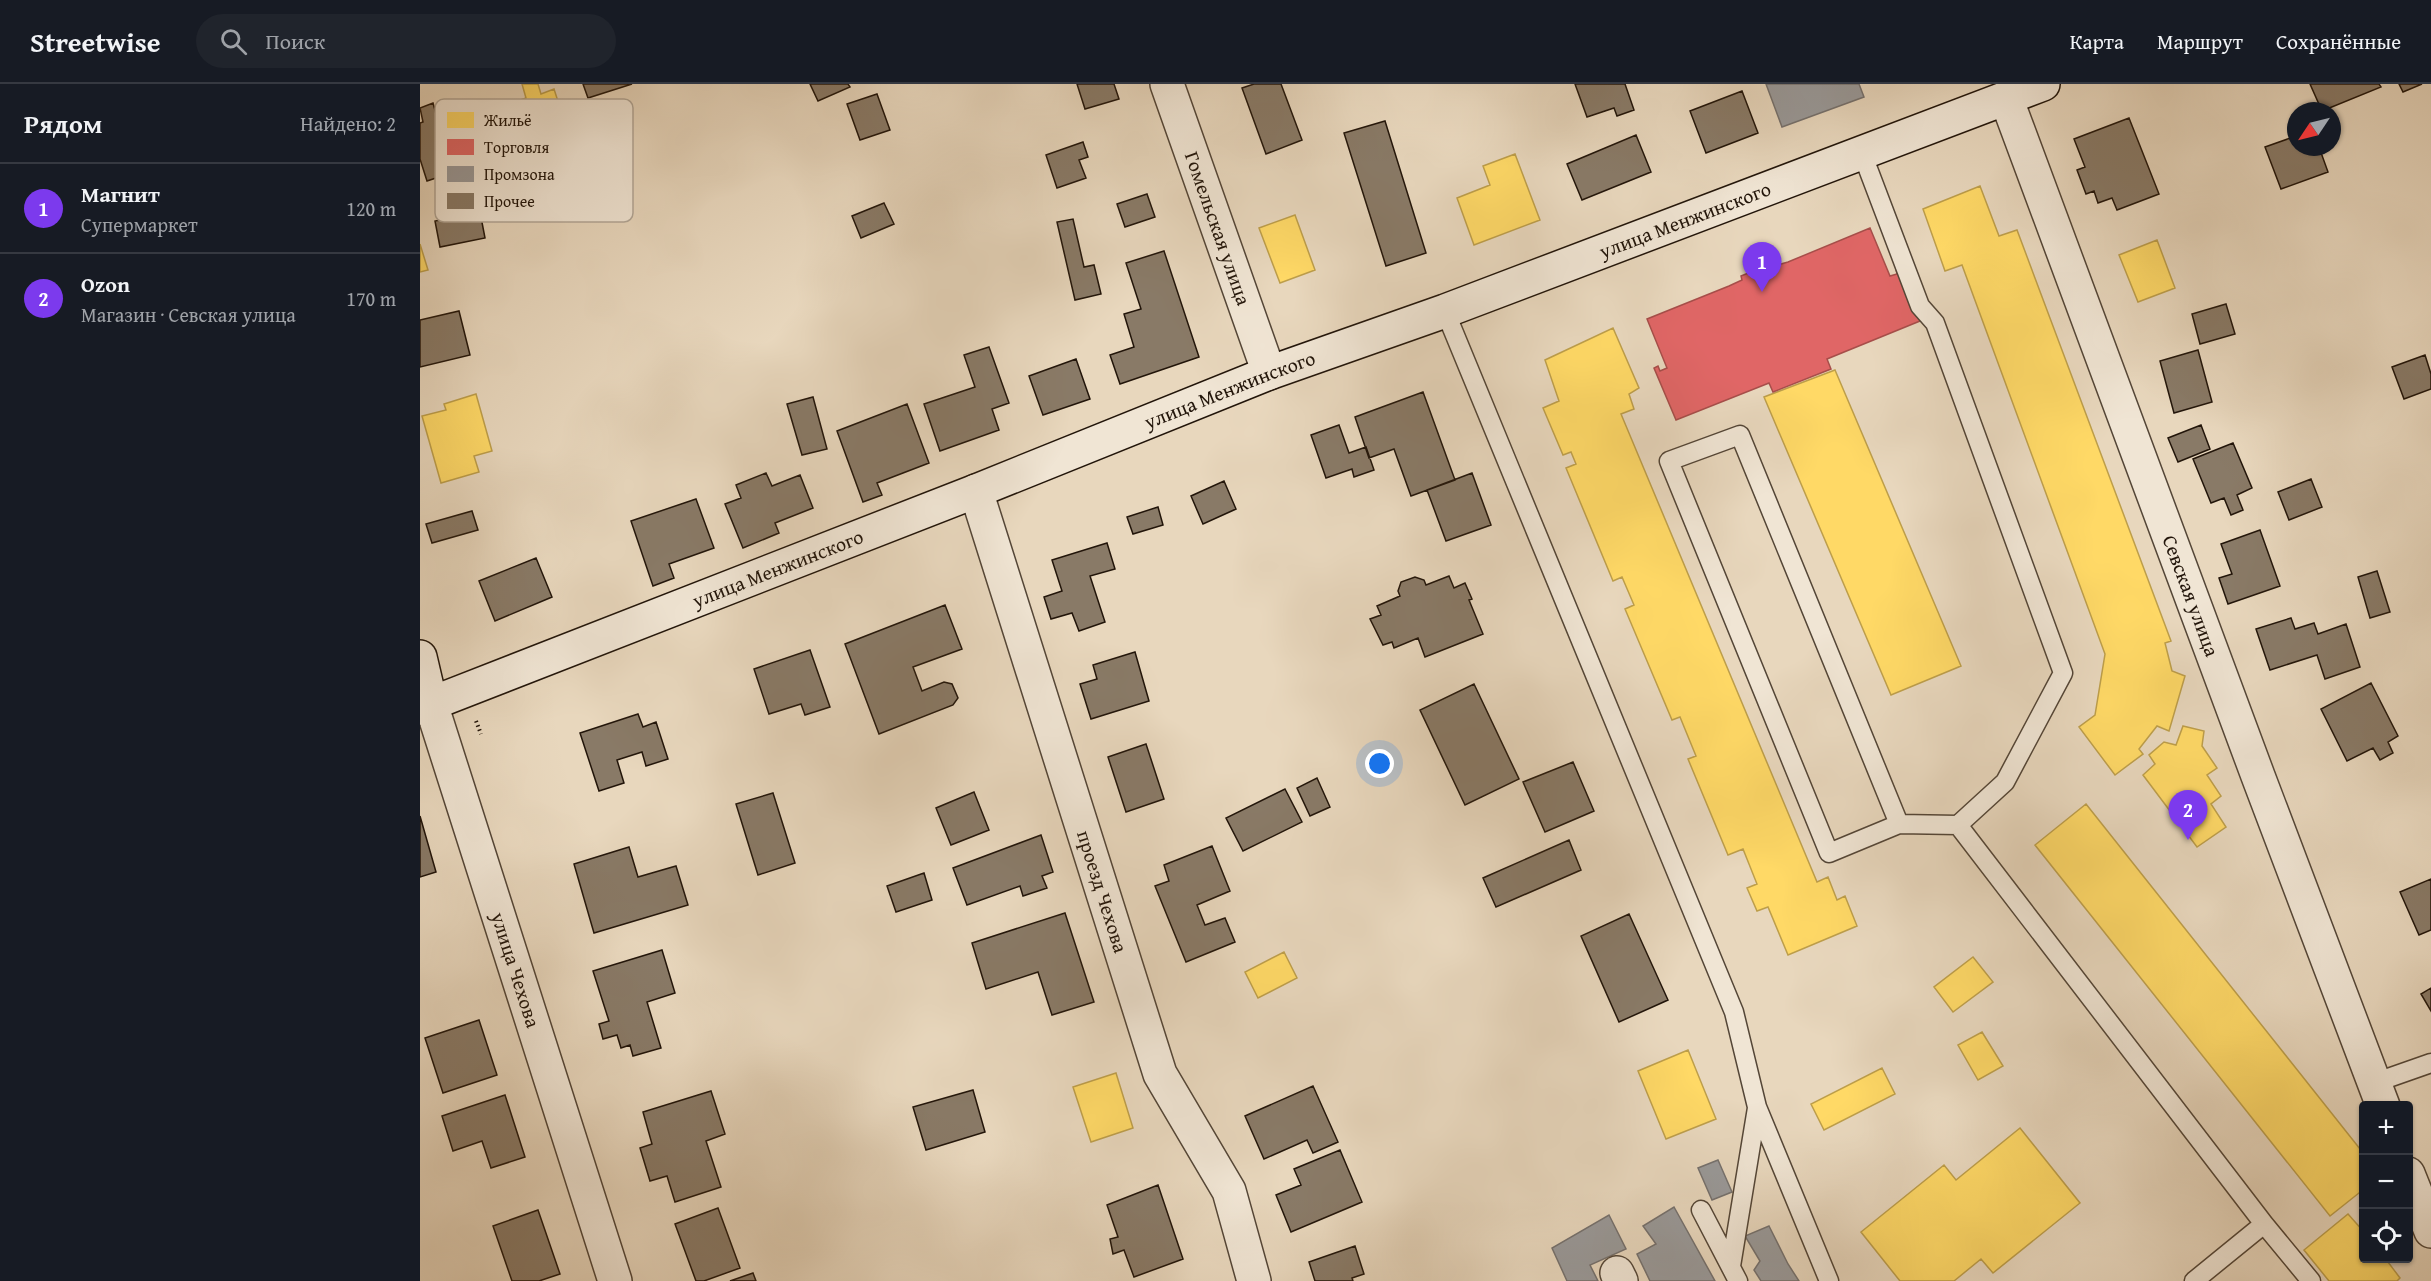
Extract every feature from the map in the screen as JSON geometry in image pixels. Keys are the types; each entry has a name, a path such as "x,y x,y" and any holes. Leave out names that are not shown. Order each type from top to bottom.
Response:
{"street":[{"name":"Гомельская улица","path":"1167,84 1269,373"},
{"name":"улица Менжинского","path":"426,706 976,491 1269,373 1444,311 1862,153 2003,91 2043,84"},
{"name":"Севская улица","path":"2003,91 2253,765 2379,1094"},
{"name":"проезд Чехова","path":"976,491 1160,1074 1229,1191 1254,1281"},
{"name":"улица Чехова","path":"420,657 426,706 615,1281"},
{"path":"2413,1184 2431,1231"}],"lane":[{"path":"1862,153 1920,306 1935,323 2063,673 2005,782 1958,825 1899,824 1829,853 1670,461 1740,435 1899,824"},
{"path":"1444,311 1734,1012 1757,1107 1829,1281"},
{"path":"1958,825 2264,1224 2311,1281"},
{"path":"2379,1094 2431,1063"},
{"path":"1734,1274 1757,1107"},
{"path":"1701,1210 1734,1274"},
{"path":"2194,1281 2264,1224"}],"building: Жильё":[{"path":"522,84 538,84 541,94 554,89 557,99 523,99 526,98"},
{"path":"1515,154 1540,220 1474,245 1457,198 1490,185 1483,166"},
{"path":"1980,186 1999,236 2017,230 2171,641 2165,643 2172,671 2185,676 2169,731 2157,726 2139,749 2143,754 2115,775 2079,727 2095,715 2105,654 1962,265 1945,271 1923,209"},
{"path":"1295,215 1315,270 1280,283 1259,228"},
{"path":"2157,240 2175,288 2138,302 2119,255"},
{"path":"420,244 428,270 420,272"},
{"path":"1613,328 1639,388 1629,394 1634,409 1621,414 1817,882 1828,877 1837,900 1845,896 1857,926 1788,955 1768,907 1757,911 1747,888 1757,884 1743,849 1728,855 1688,759 1696,756 1680,717 1672,720 1625,609 1634,605 1622,577 1613,581 1566,468 1576,464 1571,452 1563,455 1543,408 1559,401 1545,360"},
{"path":"1835,370 1961,666 1891,695 1764,397"},
{"path":"476,394 492,451 474,456 479,472 441,483 422,416 446,410 444,404"},
{"path":"2183,726 2204,731 2202,746 2217,768 2207,775 2221,796 2211,804 2226,827 2197,847 2143,775 2155,764 2149,755 2164,742 2176,745"},
{"path":"2086,804 2359,1148 2359,1193 2330,1216 2035,845"},
{"path":"1284,952 1297,978 1258,998 1245,972"},
{"path":"1973,957 1993,982 1953,1012 1934,987"},
{"path":"1982,1032 2003,1066 1978,1080 1958,1045"},
{"path":"1688,1050 1716,1119 1666,1139 1638,1071"},
{"path":"1882,1068 1895,1094 1824,1130 1811,1104"},
{"path":"1116,1073 1133,1128 1091,1142 1073,1087"},
{"path":"2020,1128 2080,1203 1993,1273 1981,1259 1954,1281 1900,1281 1861,1232 1944,1165 1956,1180"},
{"path":"2348,1214 2359,1226 2359,1263 2389,1263 2400,1278 2397,1281 2329,1281 2304,1250"}],"building: Торговля":[{"path":"1870,228 1890,276 1897,274 1896,269 1900,268 1920,321 1827,359 1831,369 1773,392 1769,383 1676,420 1654,368 1658,366 1660,371 1667,368 1647,319 1729,286 1742,280 1741,276 1773,263 1774,266 1788,262"}],"building: Промзона":[{"path":"1766,84 1859,84 1864,97 1782,127"},
{"path":"1718,1160 1732,1192 1712,1200 1698,1168"},
{"path":"1674,1207 1715,1281 1650,1281 1637,1254 1656,1244 1643,1226"},
{"path":"1609,1215 1626,1249 1590,1265 1598,1281 1567,1281 1552,1248"},
{"path":"1769,1226 1799,1281 1761,1281 1754,1270 1760,1261 1745,1236"}],"building: Прочее":[{"path":"583,84 632,84 588,98"},
{"path":"810,84 848,84 850,87 818,101"},
{"path":"1077,84 1114,84 1119,99 1085,109"},
{"path":"1254,84 1281,84 1302,140 1266,154 1242,88"},
{"path":"1575,84 1625,84 1634,110 1617,116 1614,108 1587,117"},
{"path":"2310,84 2379,84 2381,87 2341,103 2318,102"},
{"path":"2399,84 2422,84 2403,92"},
{"path":"1742,91 1758,133 1706,153 1690,111"},
{"path":"877,94 890,130 860,140 847,104"},
{"path":"433,103 435,110 435,178 427,181 420,159 420,123 423,122 420,108"},
{"path":"2129,118 2159,194 2117,210 2112,198 2098,203 2094,191 2086,194 2077,170 2085,167 2074,139"},
{"path":"1385,121 1426,253 1386,266 1344,133"},
{"path":"1636,135 1651,172 1582,200 1567,164"},
{"path":"2287,139 2287,156 2322,156 2328,172 2281,189 2265,147"},
{"path":"1083,142 1088,157 1079,160 1086,178 1057,188 1046,155"},
{"path":"1147,194 1155,217 1125,227 1117,204"},
{"path":"884,203 894,224 861,238 852,216"},
{"path":"1073,219 1084,267 1094,265 1101,294 1075,300 1057,222"},
{"path":"435,222 482,222 485,238 440,247"},
{"path":"1164,251 1199,357 1120,384 1110,355 1134,347 1124,314 1141,309 1126,263"},
{"path":"2226,304 2235,334 2200,344 2192,314"},
{"path":"459,311 470,355 420,367 420,320"},
{"path":"989,347 1009,403 992,409 999,430 940,451 924,404 975,387 964,355"},
{"path":"2198,350 2212,402 2174,413 2160,361"},
{"path":"2425,355 2431,374 2431,389 2404,399 2392,367"},
{"path":"1076,359 1090,399 1043,415 1029,376"},
{"path":"1423,392 1455,480 1411,496 1394,449 1369,458 1355,417"},
{"path":"813,397 827,449 802,455 787,404"},
{"path":"907,404 929,463 877,483 882,495 863,502 837,431"},
{"path":"1339,425 1349,453 1366,447 1374,470 1354,477 1352,469 1326,478 1311,435"},
{"path":"2201,425 2210,449 2178,462 2168,438"},
{"path":"2233,443 2252,488 2237,495 2243,510 2231,515 2224,498 2211,503 2193,459"},
{"path":"766,473 772,486 800,475 813,508 775,523 779,533 743,548 725,504 741,498 736,485"},
{"path":"1472,473 1491,525 1446,541 1427,490"},
{"path":"2311,479 2322,507 2289,520 2278,492"},
{"path":"1224,481 1236,509 1203,524 1191,496"},
{"path":"696,499 714,548 669,564 674,578 653,586 631,521"},
{"path":"1158,507 1163,525 1133,534 1127,517"},
{"path":"472,511 478,530 432,543 426,524"},
{"path":"2260,530 2280,586 2228,604 2219,578 2232,574 2221,544"},
{"path":"1107,543 1115,569 1090,576 1105,622 1079,631 1072,613 1051,619 1044,597 1062,591 1052,560"},
{"path":"536,558 552,597 495,621 479,581"},
{"path":"2377,571 2390,612 2370,618 2358,577"},
{"path":"1449,576 1454,588 1465,583 1472,599 1469,600 1483,634 1425,657 1418,638 1394,648 1392,642 1383,645 1370,619 1381,615 1377,606 1400,596 1398,591 1401,582 1415,577 1424,580 1426,585"},
{"path":"945,605 962,649 913,667 922,691 944,682 952,684 958,698 953,705 879,734 845,644"},
{"path":"2291,618 2295,629 2314,623 2318,634 2346,624 2360,667 2325,679 2317,655 2270,670 2256,629"},
{"path":"810,650 830,707 805,715 801,704 769,714 754,669"},
{"path":"1135,652 1149,701 1091,719 1080,684 1097,679 1093,665"},
{"path":"2371,683 2398,736 2388,742 2393,753 2380,760 2373,748 2347,761 2321,709"},
{"path":"1474,684 1519,779 1465,805 1420,710"},
{"path":"638,714 643,727 656,722 668,759 646,766 642,752 617,760 624,783 599,791 580,733"},
{"path":"1146,744 1164,799 1126,812 1108,757"},
{"path":"1573,762 1594,811 1545,832 1523,782"},
{"path":"1317,778 1330,807 1310,816 1297,788"},
{"path":"1285,789 1302,822 1243,851 1226,818"},
{"path":"974,792 989,830 951,845 936,808"},
{"path":"773,793 795,863 758,875 736,804"},
{"path":"420,816 436,872 420,877"},
{"path":"1041,835 1053,872 1042,876 1047,888 1023,896 1020,886 967,905 953,868"},
{"path":"1569,840 1581,870 1496,907 1483,878"},
{"path":"1212,846 1230,891 1197,905 1205,925 1225,918 1235,942 1186,962 1155,886 1169,881 1164,865"},
{"path":"629,847 638,877 676,866 688,905 594,933 574,864"},
{"path":"924,873 932,900 896,912 887,886"},
{"path":"2431,879 2431,930 2419,935 2400,892"},
{"path":"1065,913 1094,1002 1052,1015 1038,972 986,989 972,943"},
{"path":"1629,914 1668,1000 1619,1022 1581,936"},
{"path":"662,950 675,993 647,1002 661,1048 633,1056 630,1045 621,1048 617,1035 603,1039 599,1024 609,1021 593,971"},
{"path":"2431,988 2431,1011 2421,994"},
{"path":"479,1020 497,1075 443,1093 425,1038"},
{"path":"1313,1086 1338,1142 1313,1153 1307,1140 1264,1159 1245,1116"},
{"path":"973,1090 985,1132 926,1150 913,1107"},
{"path":"711,1091 725,1134 706,1141 721,1187 675,1202 667,1176 650,1181 640,1148 652,1144 643,1112"},
{"path":"505,1095 525,1157 491,1168 482,1141 453,1151 442,1116"},
{"path":"1340,1150 1362,1202 1291,1232 1276,1195 1301,1185 1294,1169"},
{"path":"1158,1185 1183,1259 1134,1277 1124,1250 1113,1254 1110,1239 1118,1237 1107,1205"},
{"path":"718,1208 740,1268 704,1281 696,1281 675,1224"},
{"path":"538,1210 560,1274 539,1281 512,1281 493,1226"},
{"path":"1355,1246 1364,1274 1352,1278 1353,1281 1315,1281 1309,1262"},
{"path":"753,1273 756,1281 730,1281"}],"place":[{"name":"Магнит","path":"1762,292"},
{"name":"Ozon","path":"2188,840"}]}
